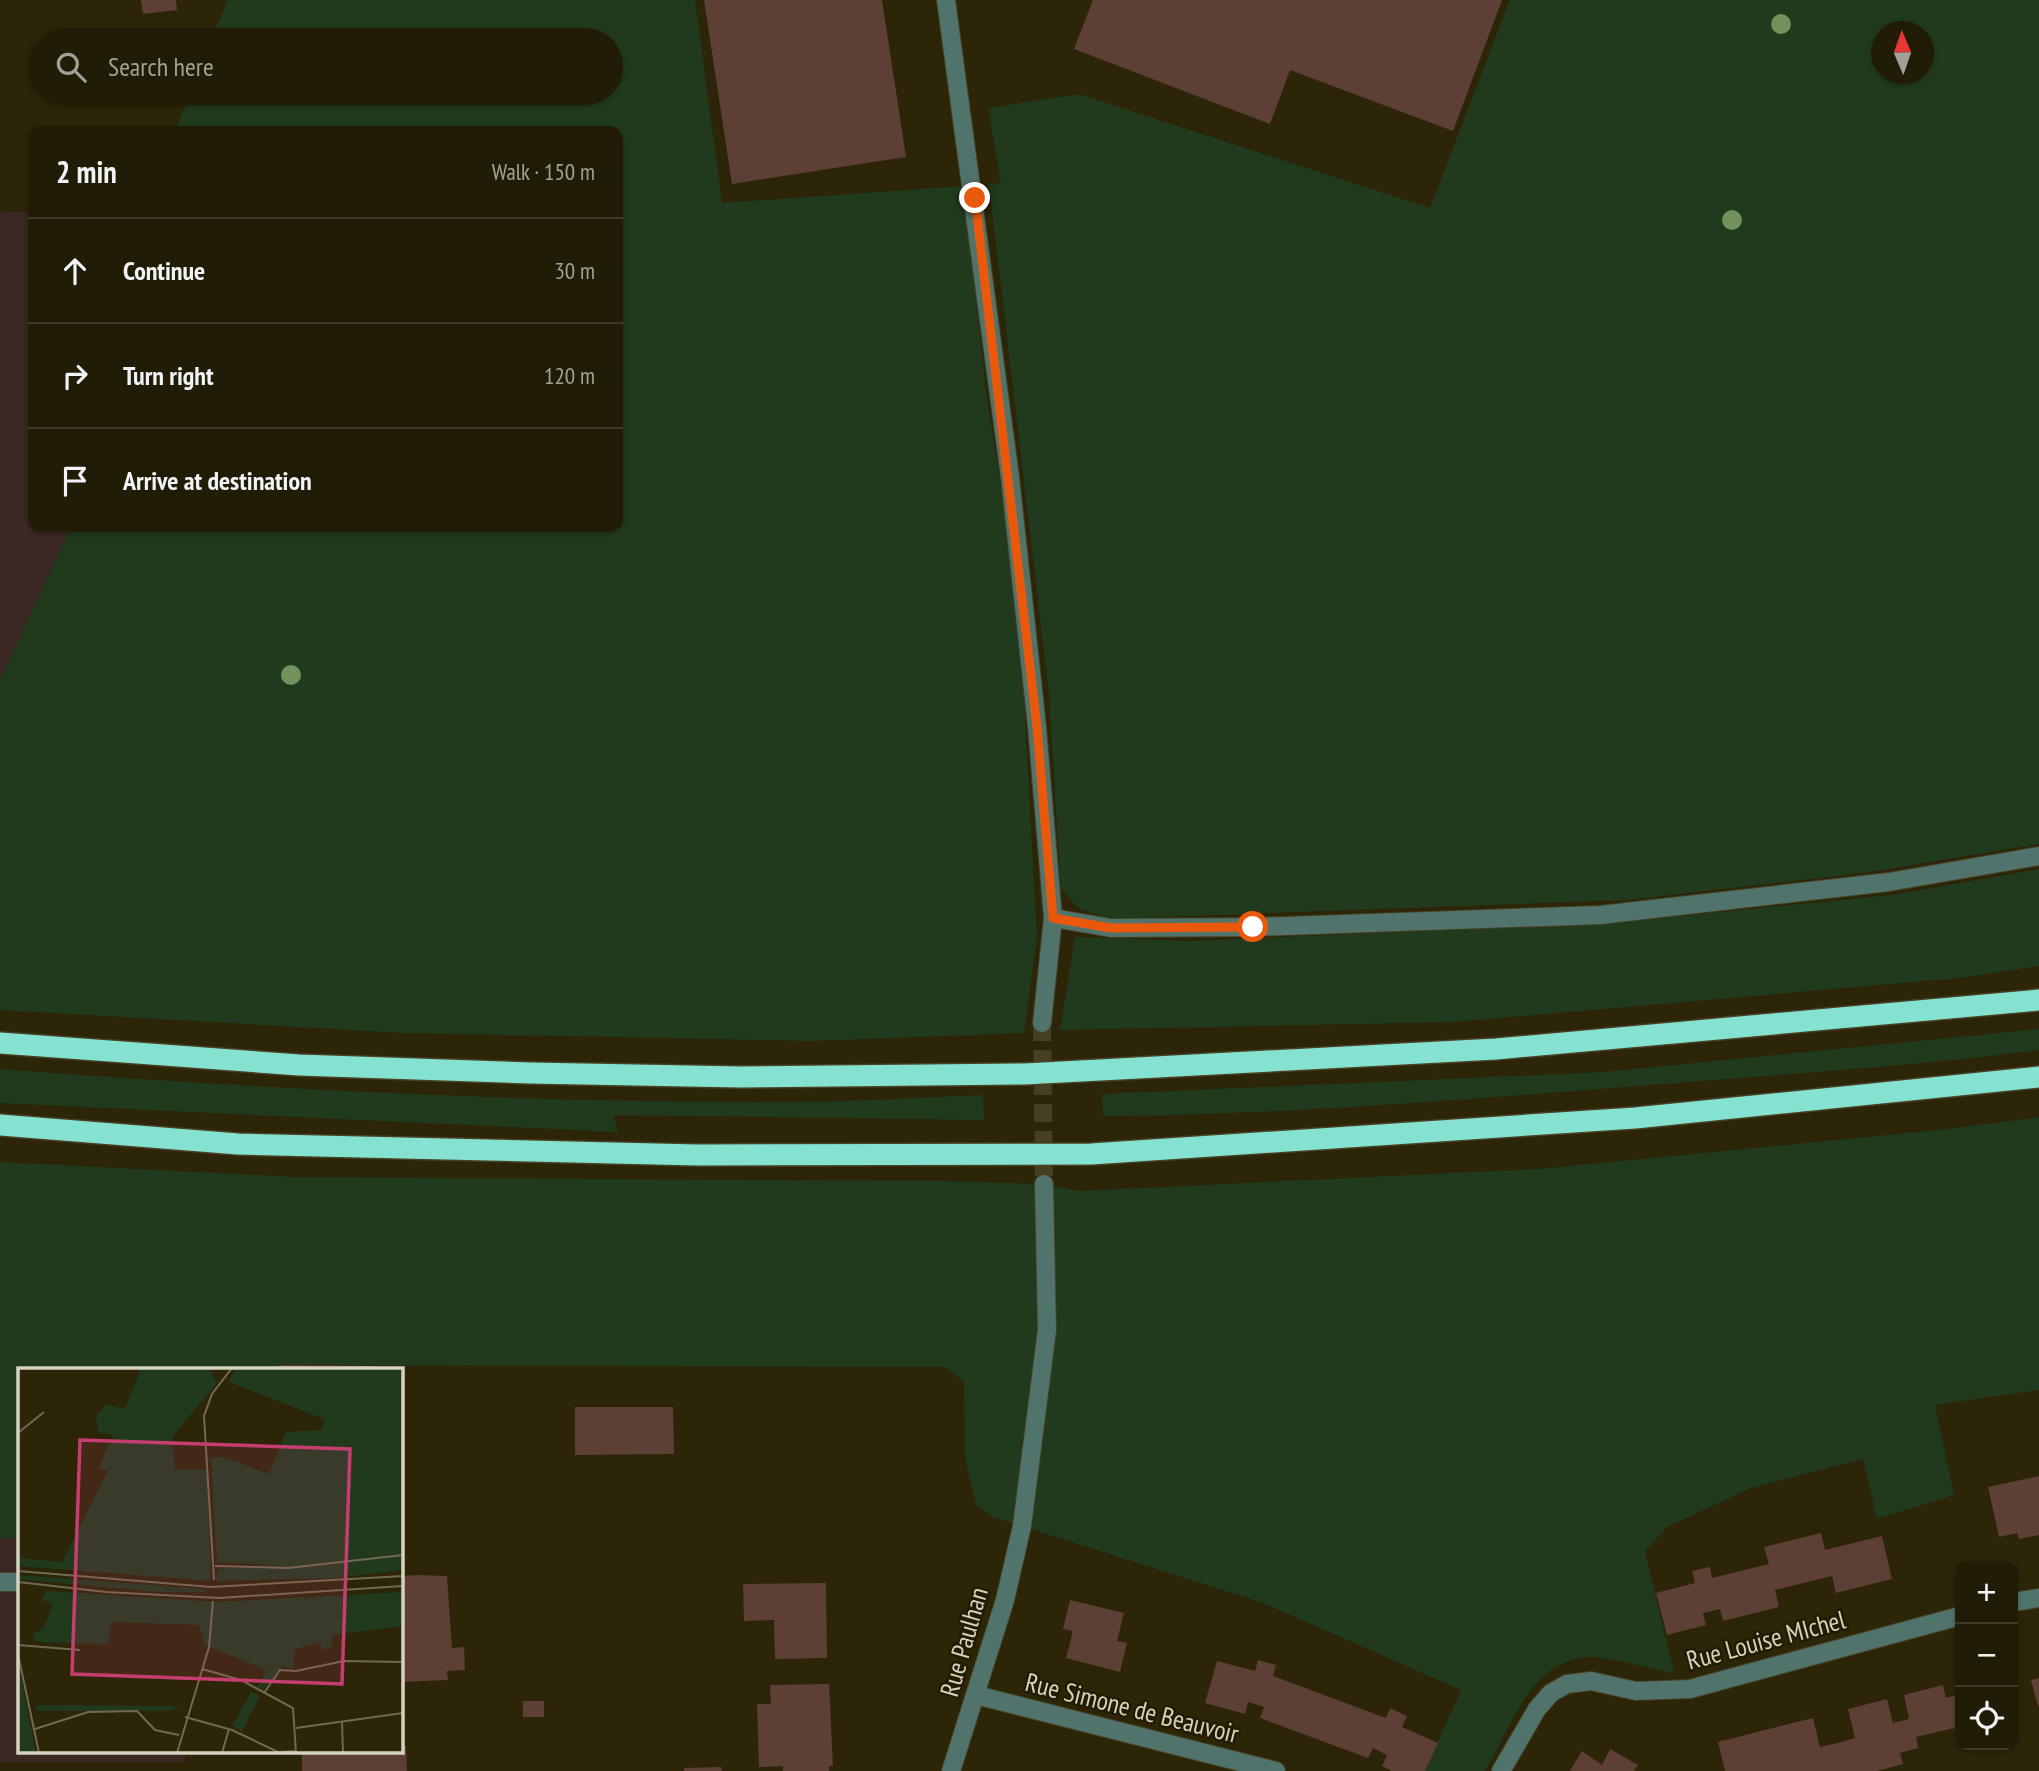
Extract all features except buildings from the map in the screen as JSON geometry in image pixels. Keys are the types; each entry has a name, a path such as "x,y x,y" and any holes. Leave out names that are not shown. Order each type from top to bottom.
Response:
{"highway":[{"path":"0,1043 299,1065 530,1073 741,1077 1024,1074 1496,1049 2039,1000"},
{"path":"0,1125 238,1144 698,1155 1091,1154 1635,1118 2039,1077"}],"street":[{"path":"946,0 1011,490 1037,727 1053,918 1042,1023"},
{"path":"1053,918 1111,928 1240,928 1600,915 1889,882 2039,856"},
{"name":"Rue Paulhan","path":"951,1771 1004,1600 1022,1526 1047,1329 1044,1184"},
{"path":"0,1582 18,1582"},
{"path":"2018,1601 2039,1598"},
{"name":"Rue Louise MIchel","path":"1501,1771 1536,1709 1551,1693 1567,1684 1591,1681 1636,1691 1690,1689 1955,1617"},
{"name":"Rue Simone de Beauvoir","path":"976,1695 1276,1771"}],"shaded area":[{"path":"0,211 28,213 28,532 69,532 0,679"},
{"path":"0,1538 18,1538 18,1754 185,1754 185,1762 0,1762"}],"green space":[{"path":"228,0 695,0 722,203 964,186 986,391 1009,541 1023,681 1037,937 1024,1033 813,1041 403,1033 0,1010 0,679 69,532 623,532 623,126 177,126 185,105 623,105 623,28 216,28"},
{"path":"1510,0 2039,0 2039,844 1870,872 1628,900 1109,919 1078,908 1061,889 1049,694 989,184 1001,183 988,108 1079,94 1430,208"},
{"path":"2039,869 2039,966 1960,978 1454,1022 1060,1030 1075,937 1191,941 1621,922 1891,895"},
{"path":"2039,1029 2039,1050 1889,1066 1371,1106 1103,1116 1102,1094 1604,1072"},
{"path":"0,1069 198,1083 594,1100 817,1102 983,1095 984,1120 613,1115 618,1132 0,1103"},
{"path":"2039,1117 2039,1390 1935,1405 1954,1495 1877,1519 1863,1459 1751,1488 1667,1527 1645,1551 1674,1673 1592,1657 1565,1663 1548,1672 1523,1702 1485,1771 1425,1771 1461,1690 1263,1603 993,1517 976,1505 965,1458 964,1382 946,1367 279,1365 279,1368 18,1368 18,1538 0,1538 0,1162 296,1177 942,1181 1044,1184 1079,1191 1539,1169 1938,1130"}],"tunnel":[{"path":"1042,1023 1044,1184"}],"route":[{"path":"975,198 1010,477 1037,727 1053,918 1111,928 1253,927"}]}
